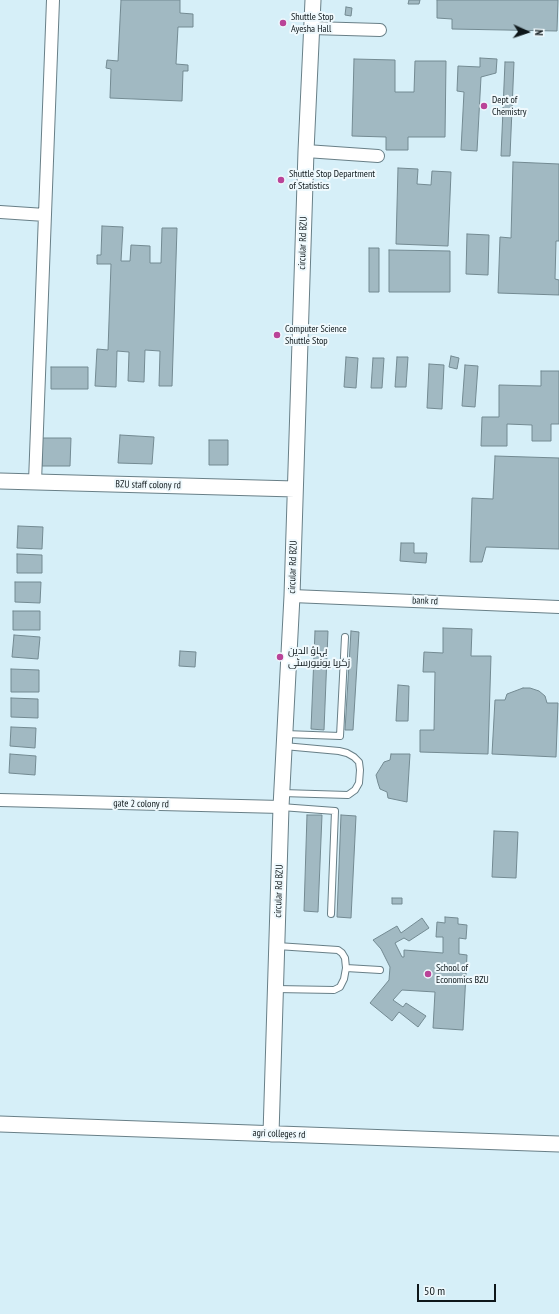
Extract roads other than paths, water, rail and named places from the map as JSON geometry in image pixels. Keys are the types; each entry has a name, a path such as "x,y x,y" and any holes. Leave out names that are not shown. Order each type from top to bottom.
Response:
{"street":[{"path":"35,482 53,0"},
{"name":"circular Rd BZU","path":"271,1134 282,800 292,596 306,151 313,0"},
{"path":"312,28 380,30"},
{"path":"306,151 378,156"},
{"path":"0,212 45,215"},
{"name":"BZU staff colony rd","path":"0,481 295,489"},
{"name":"bank rd","path":"292,596 559,607"},
{"name":"gate 2 colony rd","path":"0,800 282,800"},
{"name":"agri colleges rd","path":"0,1124 559,1144"}],"lane":[{"path":"285,740 340,736 345,637"},
{"path":"282,800 348,795 355,790 359,783 360,770 359,762 347,753 285,740"},
{"path":"282,800 335,811 331,914"},
{"path":"276,989 334,990 340,987 344,979 346,968 345,958 338,950 277,946"},
{"path":"346,968 380,970"}],"place":[{"name":"Shuttle Stop Ayesha Hall","path":"283,23"},
{"name":"Dept of Chemistry","path":"484,106"},
{"name":"Shuttle Stop Department of Statistics","path":"281,180"},
{"name":"Computer Science Shuttle Stop","path":"277,335"},
{"name":"بہاؤ الدین زکریا یونیورسٹی","path":"280,657"},
{"name":"School of Economics BZU","path":"428,974"}]}
